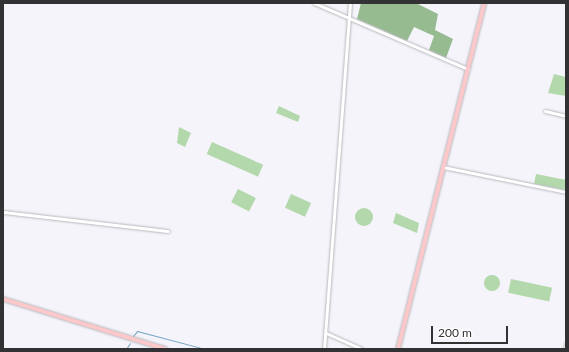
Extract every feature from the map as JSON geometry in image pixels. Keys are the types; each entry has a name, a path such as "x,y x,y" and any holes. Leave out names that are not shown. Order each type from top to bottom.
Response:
{"main road":[{"path":"398,349 484,3"},
{"path":"3,299 166,349"}],"street":[{"path":"314,3 468,69"},
{"path":"324,349 350,3"},
{"path":"544,111 566,116"},
{"path":"443,167 566,192"},
{"path":"3,212 168,231"},
{"path":"326,333 362,349"},
{"path":"565,349 566,344"}],"green space":[{"path":"361,3 416,3 438,14 435,30 453,39 446,58 429,50 434,36 414,27 407,41 357,19"},
{"path":"554,74 566,77 566,96 548,93"},
{"path":"279,106 300,116 298,122 276,113"},
{"path":"179,127 191,133 185,147 177,143"},
{"path":"212,142 263,165 258,177 207,154"},
{"path":"536,174 566,180 565,190 534,184"},
{"path":"238,189 256,198 249,211 231,202"},
{"path":"291,194 311,203 305,217 285,208"},
{"path":"364,208 370,211 373,217 370,223 364,226 358,223 355,217 358,211"},
{"path":"396,213 419,223 417,233 393,223"},
{"path":"492,275 498,277 500,283 498,289 492,291 486,289 484,283 486,277"},
{"path":"511,279 552,288 549,301 508,293"}],"waterway":[{"path":"133,336 137,331 205,349"},
{"path":"126,349 130,343"},
{"path":"3,349 32,349"}]}
